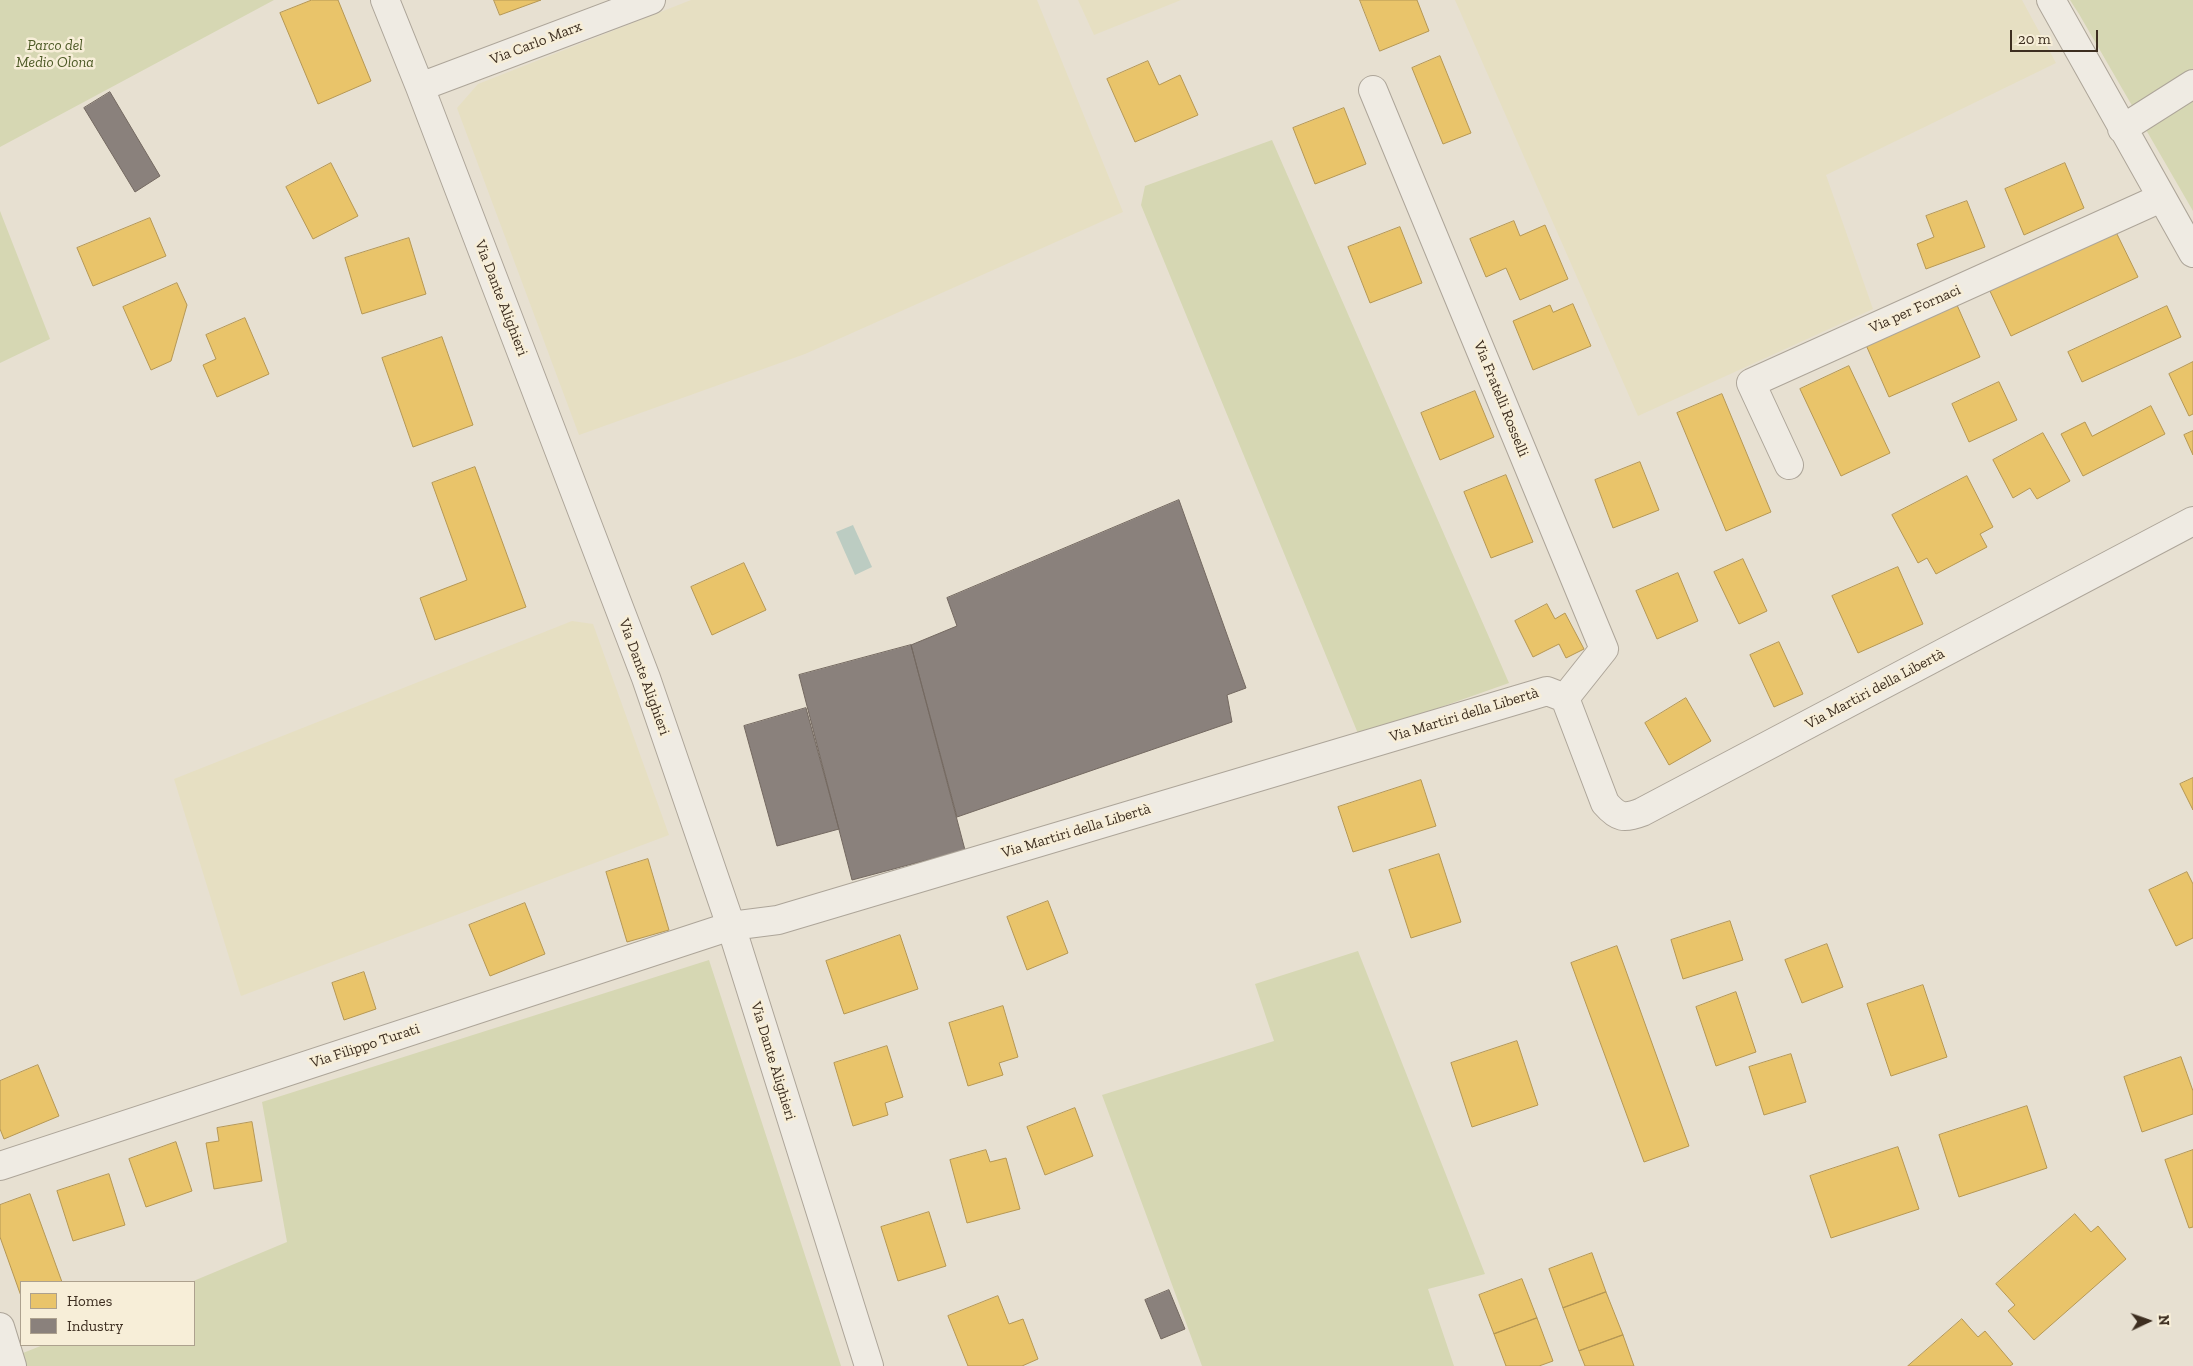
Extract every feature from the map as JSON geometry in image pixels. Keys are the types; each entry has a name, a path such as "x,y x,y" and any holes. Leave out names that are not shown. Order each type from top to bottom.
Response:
{"street":[{"name":"Via Dante Alighieri","path":"384,0 420,87 646,678 730,926 869,1366"},
{"name":"Via Carlo Marx","path":"420,87 651,0"},
{"path":"2051,0 2193,253"},
{"path":"2122,129 2193,84"},
{"name":"Via Fratelli Rosselli","path":"1373,90 1604,649 1564,698"},
{"name":"Via per Fornaci","path":"1789,465 1751,383 2161,198"},
{"name":"Via Martiri della Libertà","path":"730,926 778,920 1547,691 1564,698 1605,803 1615,814 1628,817 1642,812 2193,521"},
{"name":"Via Filippo Turati","path":"0,1166 730,926"},
{"path":"0,1327 12,1366"}],"shaded area":[{"path":"691,0 1037,0 1123,212 805,354 579,435 457,108 478,84"},
{"path":"1078,0 1181,0 1094,35"},
{"path":"1455,0 2022,0 2056,63 1826,175 1873,309 1638,416"},
{"path":"853,525 872,567 855,575 836,532"},
{"path":"572,621 593,624 669,835 241,996 174,779"}],"green space":[{"name":"Parco del Medio Olona","path":"0,0 274,0 0,147"},
{"path":"2070,0 2193,0 2193,211 2079,14"},
{"path":"1272,140 1509,683 1359,736 1141,205 1145,186"},
{"path":"0,211 50,339 0,363"},
{"path":"1358,951 1485,1274 1428,1289 1454,1366 1202,1366 1102,1095 1274,1041 1255,984"},
{"path":"709,960 841,1366 23,1366 18,1355 40,1346 195,1346 195,1281 193,1281 287,1242 262,1102"}],"building: Homes":[{"path":"312,0 338,0 371,81 318,104 280,13"},
{"path":"494,0 541,0 500,15"},
{"path":"1360,0 1417,0 1429,31 1380,51"},
{"path":"1440,56 1471,133 1443,144 1412,68"},
{"path":"1148,61 1159,85 1180,75 1198,115 1135,142 1107,79"},
{"path":"1344,108 1366,164 1315,184 1293,128"},
{"path":"331,163 358,216 313,239 286,187"},
{"path":"2065,163 2084,208 2024,235 2005,189"},
{"path":"1967,201 1985,247 1926,269 1917,244 1934,237 1926,216"},
{"path":"150,218 166,256 93,286 77,248"},
{"path":"1514,221 1520,236 1545,225 1568,279 1520,300 1506,268 1486,277 1470,239"},
{"path":"1400,227 1422,283 1370,303 1348,247"},
{"path":"2115,230 2138,277 2011,336 1989,289"},
{"path":"409,238 426,294 362,314 345,258"},
{"path":"177,283 187,305 171,361 151,370 123,307"},
{"path":"1573,304 1591,346 1533,370 1513,321 1550,305 1553,312"},
{"path":"1957,305 1980,357 1889,397 1866,345"},
{"path":"2167,306 2181,337 2082,382 2068,352"},
{"path":"245,318 269,374 217,397 203,365 216,359 206,335"},
{"path":"442,337 473,425 413,447 382,358"},
{"path":"2193,362 2193,414 2189,416 2169,374"},
{"path":"1849,366 1890,453 1841,476 1800,389"},
{"path":"1999,382 2017,420 1969,442 1952,404"},
{"path":"1475,391 1494,437 1440,460 1421,413"},
{"path":"1722,394 1771,512 1726,531 1677,413"},
{"path":"2151,406 2165,434 2083,476 2061,434 2085,422 2092,436"},
{"path":"2193,431 2193,455 2184,435"},
{"path":"2043,433 2070,481 2037,499 2030,488 2013,498 1993,460"},
{"path":"1640,462 1659,510 1613,528 1595,480"},
{"path":"475,467 526,607 435,640 420,598 467,580 432,483"},
{"path":"1506,475 1533,542 1491,558 1464,492"},
{"path":"1967,476 1993,527 1980,534 1987,547 1936,574 1927,558 1918,563 1892,515"},
{"path":"1743,559 1767,611 1739,624 1714,572"},
{"path":"744,563 766,610 712,635 691,587"},
{"path":"1898,567 1923,624 1858,653 1832,596"},
{"path":"1678,573 1698,621 1657,639 1636,591"},
{"path":"1547,604 1555,619 1565,613 1584,649 1566,658 1559,644 1533,657 1515,621"},
{"path":"1779,642 1803,694 1774,707 1750,655"},
{"path":"1686,698 1711,741 1669,765 1645,723"},
{"path":"2193,778 2193,810 2180,784"},
{"path":"1421,780 1436,826 1353,852 1338,807"},
{"path":"1439,854 1461,922 1411,938 1389,870"},
{"path":"648,859 669,930 627,942 606,872"},
{"path":"2187,872 2193,884 2193,938 2176,946 2149,890"},
{"path":"1048,901 1068,953 1027,970 1007,917"},
{"path":"525,903 545,954 490,976 469,925"},
{"path":"1730,921 1743,960 1683,979 1671,940"},
{"path":"900,935 918,989 844,1014 826,961"},
{"path":"1827,944 1843,987 1802,1003 1785,960"},
{"path":"1617,946 1689,1146 1644,1162 1571,963"},
{"path":"364,972 376,1009 344,1020 332,983"},
{"path":"1923,985 1947,1057 1891,1076 1867,1004"},
{"path":"1736,992 1756,1052 1716,1066 1696,1007"},
{"path":"1003,1006 1018,1057 999,1063 1003,1075 968,1086 949,1023"},
{"path":"1517,1041 1538,1105 1472,1127 1451,1063"},
{"path":"887,1046 903,1097 885,1103 888,1115 853,1126 834,1063"},
{"path":"1791,1054 1806,1102 1764,1115 1749,1067"},
{"path":"2181,1057 2193,1091 2193,1114 2142,1132 2124,1077"},
{"path":"38,1065 59,1116 4,1139 0,1129 0,1081"},
{"path":"2027,1106 2047,1168 1959,1197 1939,1135"},
{"path":"1075,1108 1093,1156 1045,1175 1027,1127"},
{"path":"252,1122 262,1181 214,1189 206,1143 219,1141 217,1128"},
{"path":"176,1142 192,1191 146,1207 129,1159"},
{"path":"1898,1147 1919,1209 1831,1238 1810,1176"},
{"path":"986,1150 990,1162 1006,1158 1020,1209 967,1223 950,1160"},
{"path":"2193,1150 2193,1227 2189,1228 2165,1160"},
{"path":"109,1174 125,1225 73,1241 57,1191"},
{"path":"30,1194 62,1281 20,1281 20,1293 0,1237 0,1205"},
{"path":"929,1212 946,1266 898,1281 881,1227"},
{"path":"2075,1214 2091,1232 2098,1226 2126,1259 2034,1340 2008,1311 2015,1305 1996,1284"},
{"path":"1592,1253 1606,1292 1563,1308 1549,1269"},
{"path":"1522,1279 1537,1318 1494,1334 1479,1295"},
{"path":"1606,1292 1623,1335 1579,1351 1563,1308"},
{"path":"998,1296 1009,1324 1023,1319 1038,1359 1022,1366 968,1366 948,1316"},
{"path":"1537,1318 1553,1361 1539,1366 1506,1366 1494,1334"},
{"path":"1962,1319 1978,1337 1985,1331 2013,1364 2010,1366 1908,1366"},
{"path":"1623,1335 1634,1366 1585,1366 1579,1351"}],"building: Industry":[{"path":"110,92 160,176 135,192 84,108"},
{"path":"1179,500 1246,688 1227,695 1232,722 957,817 911,645 957,626 947,598"},
{"path":"911,645 965,850 852,880 799,675"},
{"path":"806,708 839,829 777,846 744,726"},
{"path":"1169,1290 1185,1329 1161,1339 1145,1300"}]}
